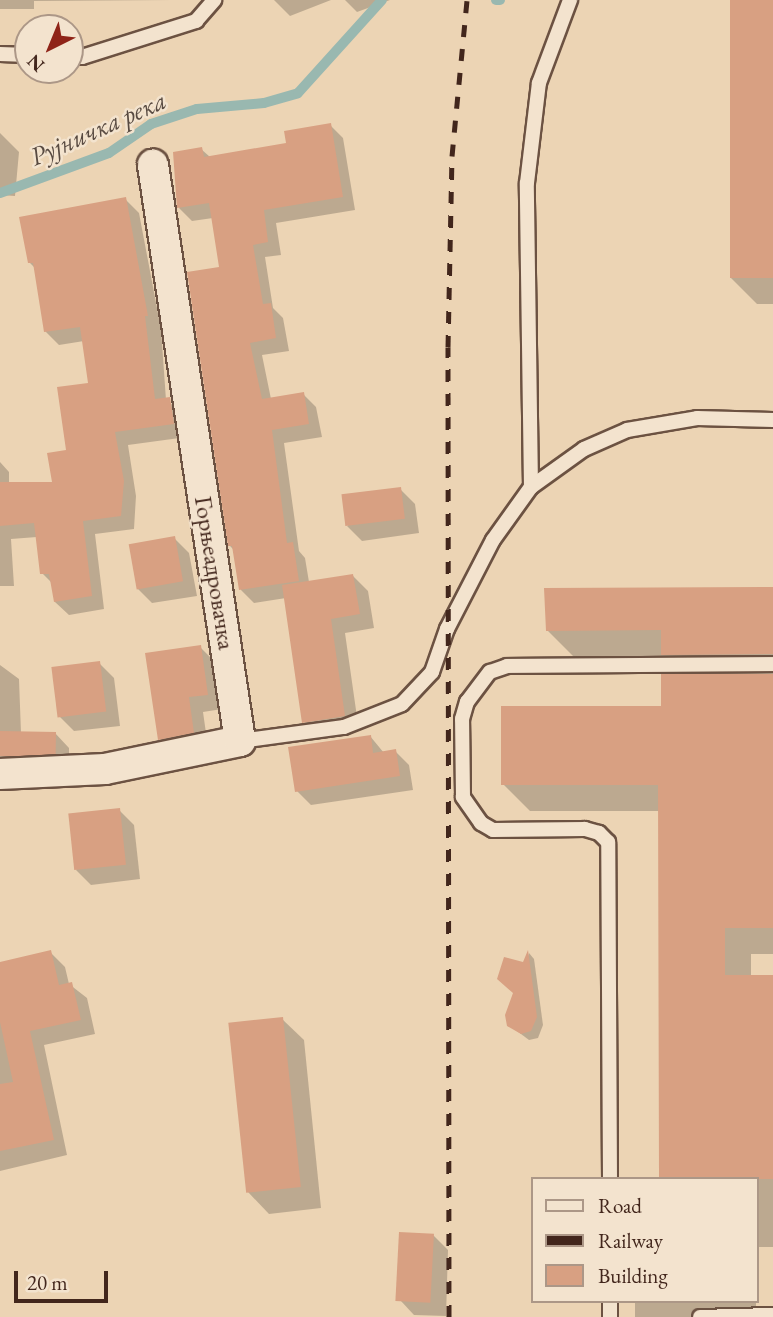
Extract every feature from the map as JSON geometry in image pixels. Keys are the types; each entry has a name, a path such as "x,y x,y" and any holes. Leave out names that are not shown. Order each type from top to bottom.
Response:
{"street":[{"name":"Горњеадровачка","path":"153,165 240,741"},
{"path":"0,774 105,769 240,741"}],"lane":[{"path":"84,56 196,21 214,0"},
{"path":"531,487 527,183 539,83 570,0"},
{"path":"240,741 344,727 402,704 432,672 447,629 493,540 531,487 584,449 627,430 697,418 773,419"},
{"path":"610,1177 608,842 599,833 585,829 493,830 481,823 463,797 462,719 474,687 490,673 507,666 773,664"},
{"path":"700,1317 773,1315"}],"building":[{"path":"730,0 773,0 773,278 730,278"},
{"path":"331,123 343,197 264,210 268,242 253,245 263,304 271,303 276,338 250,343 262,399 304,392 309,424 272,430 287,543 293,542 299,581 239,590 232,546 228,546 187,272 219,267 209,203 177,208 173,152 202,147 204,157 286,143 284,131"},
{"path":"126,197 148,316 145,316 155,399 170,397 174,424 115,432 124,481 121,516 83,521 92,596 54,602 49,574 40,574 34,523 0,526 0,482 52,482 47,453 66,450 57,387 88,383 80,327 44,332 33,263 28,263 19,217"},
{"path":"401,487 405,519 345,526 341,494"},
{"path":"175,536 183,581 137,589 129,544"},
{"path":"353,574 360,614 331,619 345,716 302,723 282,585"},
{"path":"773,587 773,654 661,655 661,630 546,631 544,588"},
{"path":"201,645 208,695 189,697 194,733 158,740 145,653"},
{"path":"100,661 106,712 58,718 51,667"},
{"path":"661,674 773,674 773,928 725,928 725,975 773,975 773,1179 659,1177 658,785 501,785 501,706 661,706"},
{"path":"0,731 56,732 56,757 0,756"},
{"path":"371,735 373,753 396,749 400,776 295,792 288,747"},
{"path":"120,808 126,865 74,870 68,813"},
{"path":"51,950 59,985 72,982 81,1020 30,1031 54,1140 0,1151 0,1084 13,1082 0,1022 0,962"},
{"path":"528,950 537,1017 531,1031 521,1034 507,1026 505,1015 513,993 497,979 504,957 523,962"},
{"path":"283,1017 301,1187 246,1193 228,1023"},
{"path":"399,1232 434,1234 430,1303 395,1301"}],"waterway":[{"name":"Рујничка река","path":"0,193 109,153 151,124 197,109 264,103 298,93 382,0"}],"railway":[{"path":"449,1317 448,347 452,156 467,0"}]}
